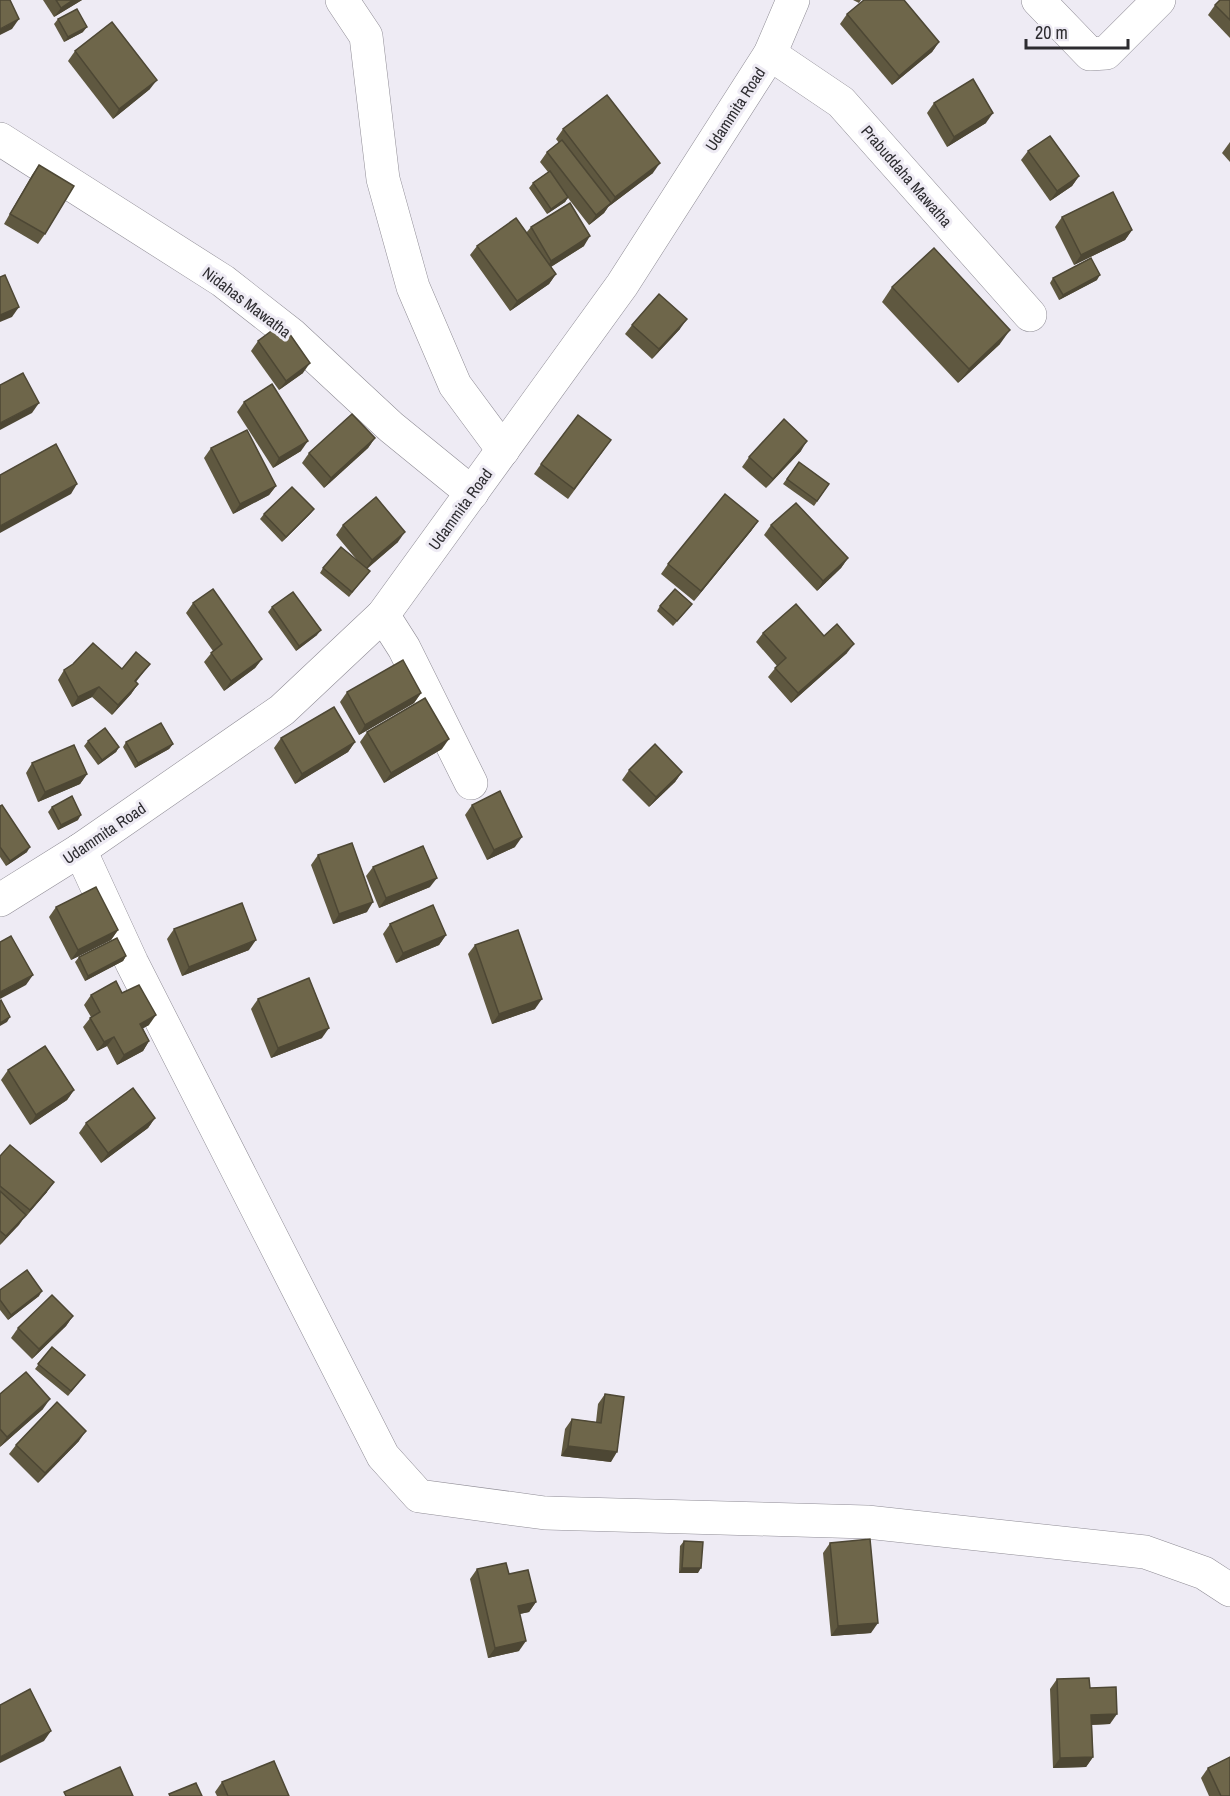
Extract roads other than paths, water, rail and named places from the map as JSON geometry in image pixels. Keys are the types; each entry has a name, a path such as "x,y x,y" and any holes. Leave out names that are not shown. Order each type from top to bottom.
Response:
{"street":[{"path":"342,0 366,36 383,179 413,287 455,385 503,450"},
{"name":"Udammita Road","path":"0,900 80,850 282,710 383,615 621,285 770,54 793,0"},
{"path":"1038,0 1090,54 1106,53 1159,0"},
{"name":"Prabuddaha Mawatha","path":"770,54 842,102 1030,315"},
{"name":"Nidahas Mawatha","path":"0,139 223,281 292,335 392,427 472,493"},
{"path":"383,615 404,648 471,783"},
{"path":"80,850 132,963 383,1456 419,1496 545,1513 867,1522 1145,1552 1204,1573 1230,1590"}]}
